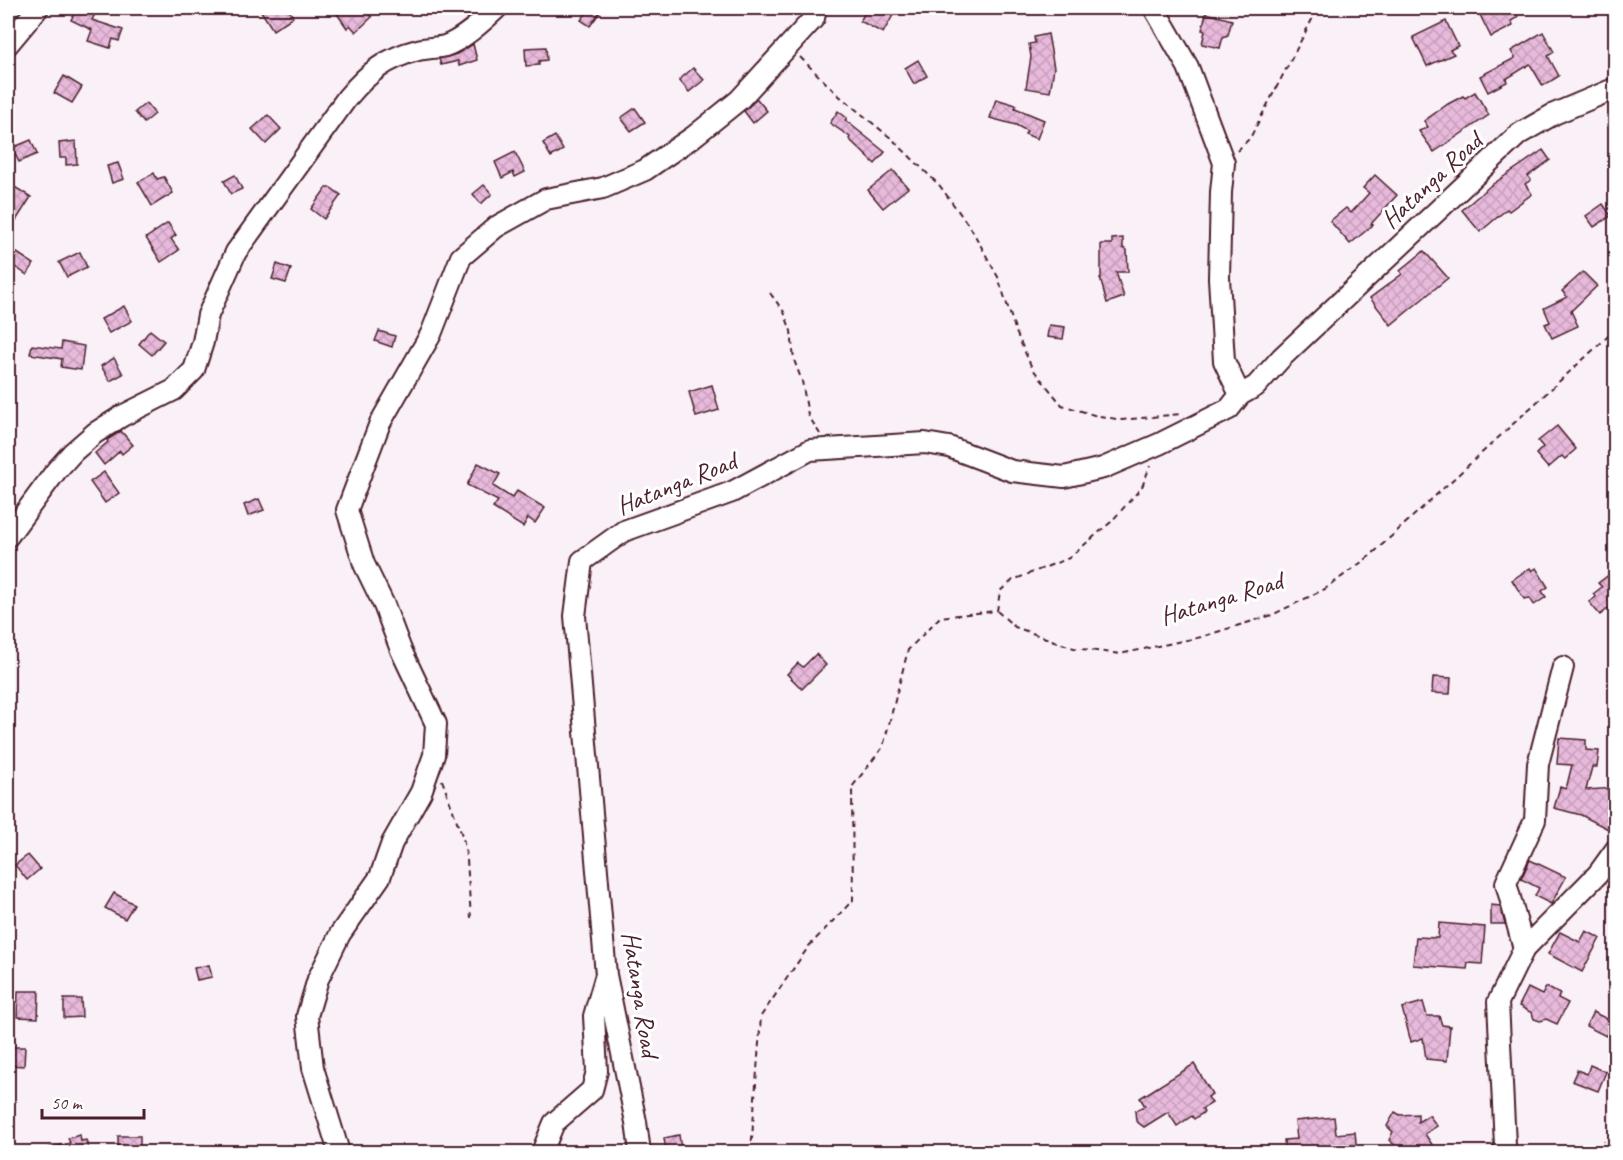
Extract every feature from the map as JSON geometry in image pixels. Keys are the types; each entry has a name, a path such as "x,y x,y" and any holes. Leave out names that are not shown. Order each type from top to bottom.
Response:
{"street":[{"path":"8,44 38,8"},
{"path":"8,536 56,471 73,452 95,433 122,416 174,390 194,370 203,342 208,315 236,252 347,98 366,76 391,59 418,50 447,45 477,26 497,8"},
{"path":"339,1152 313,1068 307,1016 318,979 340,933 380,878 392,843 421,792 434,755 436,724 401,651 384,605 364,564 347,510 380,423 431,334 461,257 496,227 546,199 603,189 645,170 693,137 739,100 814,18 816,8"},
{"path":"1154,8 1188,67 1224,163 1219,278 1224,361 1240,395"},
{"name":"Hatanga Road","path":"640,1152 606,975 575,616 582,561 624,531 732,492 810,450 925,443 949,447 1012,471 1064,477 1103,468 1159,444 1229,409 1240,395 1256,386 1282,357 1519,134 1554,114 1616,88"},
{"path":"1524,949 1506,883 1535,820 1538,764 1563,667"},
{"path":"1503,1152 1505,1145 1498,1002 1524,949 1598,874 1616,849"},
{"path":"542,1152 554,1123 591,1090 597,1071 594,1016 606,975"}],"path":[{"path":"1224,163 1250,138 1318,8"},
{"path":"790,46 837,94 892,139 940,186 972,230 998,277 1016,332 1032,368 1062,405 1094,415 1122,420 1182,414"},
{"path":"770,293 784,312 791,331 794,360 802,381 808,416 820,431 822,449"},
{"name":"Hatanga Road","path":"997,611 1015,627 1074,648 1120,654 1201,637 1272,615 1324,590 1370,556 1616,329"},
{"path":"751,1152 761,1016 809,946 853,900 852,787 883,747 908,650 940,617 997,611 1000,591 1013,580 1069,558 1111,522 1142,487 1159,444"},
{"path":"434,755 462,838 467,860 471,918"},
{"path":"1604,1141 1604,1152"}],"building":[{"path":"77,8 98,8 92,20 123,30 119,41 113,39 110,48 88,41 92,30 71,20"},
{"path":"259,8 288,8 293,17 273,30"},
{"path":"333,8 364,8 372,17 356,32 350,25 347,28"},
{"path":"590,8 600,12 590,26 581,20"},
{"path":"868,8 897,8 883,33 860,21"},
{"path":"1486,8 1513,8 1518,17 1511,21 1513,26 1491,37 1478,11"},
{"path":"1206,13 1232,20 1228,35 1223,37 1220,48 1202,44"},
{"path":"1446,21 1458,46 1450,50 1454,54 1427,66 1413,37"},
{"path":"1543,32 1554,52 1548,56 1559,76 1543,86 1530,64 1506,79 1507,82 1488,92 1480,76 1515,58 1511,51"},
{"path":"1048,34 1054,68 1050,92 1026,88 1031,57 1029,44 1035,43 1034,37"},
{"path":"473,44 477,60 459,66 458,61 441,65 439,59 457,54"},
{"path":"546,47 547,60 539,61 539,65 526,66 525,48"},
{"path":"918,60 927,76 914,84 905,68"},
{"path":"693,68 704,80 689,92 679,80"},
{"path":"64,76 82,87 72,103 54,93"},
{"path":"1475,92 1489,115 1434,152 1419,131 1428,127 1424,121 1448,104"},
{"path":"757,99 767,111 753,123 744,111"},
{"path":"996,99 1016,105 1015,108 1044,120 1037,139 1025,134 1027,131 1016,125 990,118"},
{"path":"146,103 155,114 144,123 135,112"},
{"path":"635,108 645,122 631,131 621,118"},
{"path":"838,111 847,118 845,120 885,152 875,164 849,139 850,137 830,123"},
{"path":"268,115 281,129 266,144 252,129"},
{"path":"555,136 563,150 551,157 543,143"},
{"path":"31,140 37,154 19,162 12,148"},
{"path":"76,141 77,164 66,165 66,158 60,158 59,143"},
{"path":"1543,150 1550,160 1528,176 1531,180 1525,184 1532,194 1509,211 1507,209 1480,232 1462,210 1490,186"},
{"path":"515,152 525,172 515,177 513,172 502,178 495,162"},
{"path":"118,163 124,179 112,183 107,166"},
{"path":"893,170 908,188 883,208 868,190"},
{"path":"154,173 157,179 164,177 173,193 152,206 138,182"},
{"path":"235,175 242,189 231,194 224,181"},
{"path":"1375,175 1397,195 1371,224 1373,225 1350,244 1330,221 1346,208 1351,213 1369,193 1363,188"},
{"path":"8,183 31,197 8,233"},
{"path":"484,185 492,194 481,204 473,194"},
{"path":"326,188 331,188 341,195 324,219 311,209"},
{"path":"1603,204 1611,216 1594,227 1586,216"},
{"path":"168,223 176,235 171,239 179,250 161,262 146,238"},
{"path":"1123,238 1123,248 1127,250 1128,272 1116,272 1124,297 1107,303 1100,278 1101,244 1112,244 1112,239"},
{"path":"8,247 34,264 27,275 8,262"},
{"path":"1424,251 1448,278 1391,325 1370,298 1402,274 1400,271"},
{"path":"80,252 87,267 67,277 59,262"},
{"path":"277,264 291,269 286,283 272,279"},
{"path":"1583,272 1597,286 1571,311 1578,326 1552,338 1545,324 1550,322 1544,308 1567,297 1562,291"},
{"path":"124,306 132,321 109,333 101,319"},
{"path":"1049,325 1065,327 1063,339 1047,337"},
{"path":"150,330 164,341 152,355 139,344"},
{"path":"379,331 395,336 392,347 375,341"},
{"path":"62,342 84,346 81,370 61,367 62,359 30,354 32,345 61,349"},
{"path":"114,358 123,374 110,381 101,366"},
{"path":"712,385 719,410 696,417 689,392"},
{"path":"1557,426 1576,449 1565,459 1562,456 1548,468 1536,454 1543,447 1538,441"},
{"path":"121,431 133,445 122,454 120,451 104,465 95,453 108,442 107,440"},
{"path":"478,463 500,474 493,486 512,498 517,491 545,508 535,523 528,518 523,527 493,508 498,501 467,485"},
{"path":"104,472 119,493 105,503 90,482"},
{"path":"259,499 264,510 248,516 244,505"},
{"path":"1530,568 1532,571 1536,568 1548,587 1542,591 1546,597 1534,605 1530,598 1524,599 1512,580"},
{"path":"1610,574 1616,581 1616,616 1609,608 1600,615 1589,602 1596,597 1593,594 1602,587 1598,583"},
{"path":"816,654 826,665 802,689 787,674 798,663 803,667"},
{"path":"1433,677 1451,678 1450,694 1432,693"},
{"path":"1559,738 1586,740 1586,750 1599,751 1597,767 1592,767 1586,790 1616,788 1616,823 1612,831 1581,815 1554,808 1560,787 1566,789 1572,765 1557,764"},
{"path":"28,855 40,869 27,880 15,865"},
{"path":"1530,860 1566,877 1551,904 1535,896 1539,888 1521,879"},
{"path":"114,893 134,904 125,919 105,908"},
{"path":"1491,905 1500,906 1505,924 1491,924"},
{"path":"1439,923 1485,927 1482,964 1468,963 1467,969 1413,965 1416,937 1438,938"},
{"path":"1586,931 1600,938 1582,972 1548,954 1560,932 1580,942"},
{"path":"209,965 212,977 197,980 194,968"},
{"path":"1546,987 1560,994 1558,998 1568,1003 1557,1024 1546,1019 1540,1021 1534,1019 1532,1013 1519,1006 1528,988 1542,995"},
{"path":"18,991 39,991 38,1018 17,1017"},
{"path":"64,999 81,999 82,1017 64,1018"},
{"path":"1423,1002 1427,1016 1439,1016 1442,1025 1450,1026 1447,1061 1426,1059 1423,1038 1411,1042 1402,1008"},
{"path":"1593,1012 1613,1022 1606,1036 1586,1026"},
{"path":"8,1047 25,1047 24,1066 8,1065"},
{"path":"1194,1064 1212,1094 1208,1097 1212,1103 1202,1109 1204,1112 1194,1119 1192,1116 1177,1126 1168,1112 1144,1127 1136,1121 1135,1111 1145,1106 1140,1098"},
{"path":"1590,1065 1606,1072 1598,1091 1572,1081 1577,1070 1587,1074"},
{"path":"1395,1112 1400,1115 1418,1114 1418,1122 1429,1115 1437,1126 1425,1134 1437,1152 1401,1151 1389,1140 1393,1132 1387,1126"},
{"path":"1334,1117 1336,1134 1355,1132 1357,1152 1285,1152 1284,1140 1297,1139 1295,1121"},
{"path":"80,1135 81,1141 86,1140 89,1150 50,1152 49,1148 70,1143 68,1138"},
{"path":"679,1135 681,1149 666,1151 664,1138"},
{"path":"118,1136 140,1136 140,1152 118,1152"}]}
